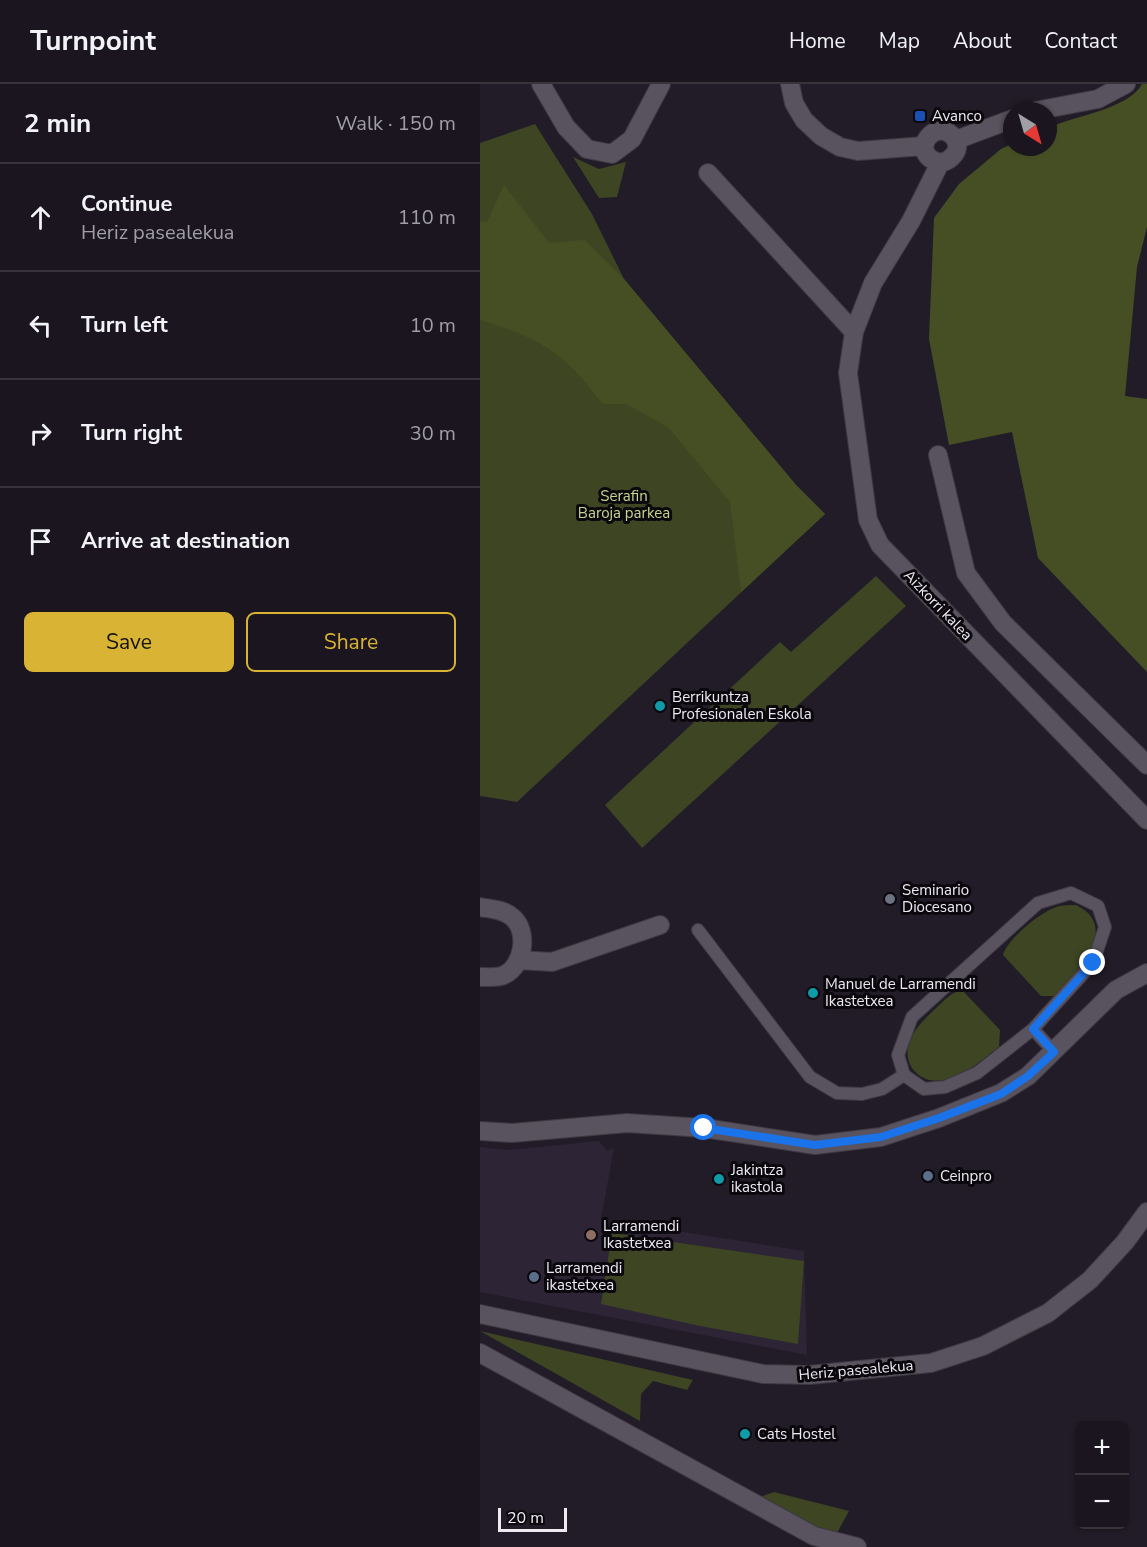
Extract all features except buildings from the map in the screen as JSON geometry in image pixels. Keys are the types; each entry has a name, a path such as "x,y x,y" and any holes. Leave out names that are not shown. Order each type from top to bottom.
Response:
{"street":[{"path":"541,84 566,128 587,149 612,154 632,139 661,84"},
{"path":"790,84 794,103 804,120 821,136 840,147 858,151 924,146"},
{"path":"1057,107 1098,99 1126,84"},
{"path":"940,163 932,161 926,154 924,146 928,136 936,130 947,131 956,140 1003,122"},
{"name":"Aizkorri kalea","path":"956,140 955,155 949,161 940,163 911,221 873,283 854,332 848,373 868,520 880,545 1147,820"},
{"path":"708,173 854,332"},
{"path":"938,455 966,573 1003,623 1147,765"},
{"path":"480,908 501,910 514,918 520,930 522,942 514,968 503,976 480,977"},
{"path":"518,960 552,962 660,926"},
{"path":"480,1131 512,1133 627,1123 704,1128 815,1145 881,1137 1001,1094 1028,1076 1116,990 1147,973"},
{"name":"Heriz pasealekua","path":"480,1314 763,1374 809,1375 931,1364 983,1346 1048,1313 1090,1280 1125,1242 1147,1212"},
{"path":"480,1353 814,1536 857,1547"}],"lane":[{"path":"1071,893 1098,906 1105,927 1093,963 1033,1029 977,1073 945,1087 924,1089 904,1075 898,1055 912,1017 1038,903 1071,893"},
{"path":"698,930 810,1077 837,1093 862,1094 882,1089 904,1075"},
{"path":"1033,1029 1054,1052"}],"shaded area":[{"name":"Larramendi Ikastetxea","path":"599,1141 607,1151 614,1148 601,1219 804,1251 807,1355 480,1292 480,1147 507,1150"}],"green space":[{"path":"1142,84 1147,84 1147,227 1137,267 1125,396 1147,399 1147,672 1038,558 1012,432 949,445 929,339 934,218 959,184 1003,148 1003,156 1057,156 1057,125 1113,106 1135,93"},
{"name":"Serafin Baroja parkea","path":"535,124 592,214 624,279 796,485 825,514 517,802 480,796 480,143"},
{"path":"573,157 599,169 626,162 617,197 599,198"},
{"path":"504,185 549,243 585,240 624,279 796,485 825,514 741,592 730,502 668,427 626,404 603,404 565,361 546,347 503,327 480,320 480,222 487,222"},
{"path":"876,576 906,606 642,848 605,805 780,642 791,652"},
{"path":"1076,905 1088,913 1094,923 1096,934 1093,945 1081,968 1058,996 1041,996 1003,955 1011,941 1042,914 1058,906"},
{"path":"962,990 1000,1030 999,1047 975,1066 955,1077 939,1081 922,1077 911,1066 908,1059 912,1036 921,1023 945,1000"},
{"path":"612,1233 804,1261 798,1344 700,1326 601,1304"},
{"path":"480,1331 693,1380 687,1390 653,1381 641,1394 640,1421"},
{"path":"774,1492 849,1511 837,1533 818,1530 760,1497"}],"place":[{"name":"Avanco","path":"920,116"},
{"name":"Berrikuntza Profesionalen Eskola","path":"660,706"},
{"name":"Seminario Diocesano","path":"890,899"},
{"name":"Manuel de Larramendi Ikastetxea","path":"813,993"},
{"name":"Ceinpro","path":"928,1176"},
{"name":"Jakintza ikastola","path":"719,1179"},
{"name":"Larramendi Ikastetxea","path":"591,1235"},
{"name":"Larramendi ikastetxea","path":"534,1277"},
{"name":"Cats Hostel","path":"745,1434"}],"route":[{"path":"704,1128 815,1145 881,1137 1001,1094 1028,1076 1054,1052 1033,1029 1093,963"}]}
